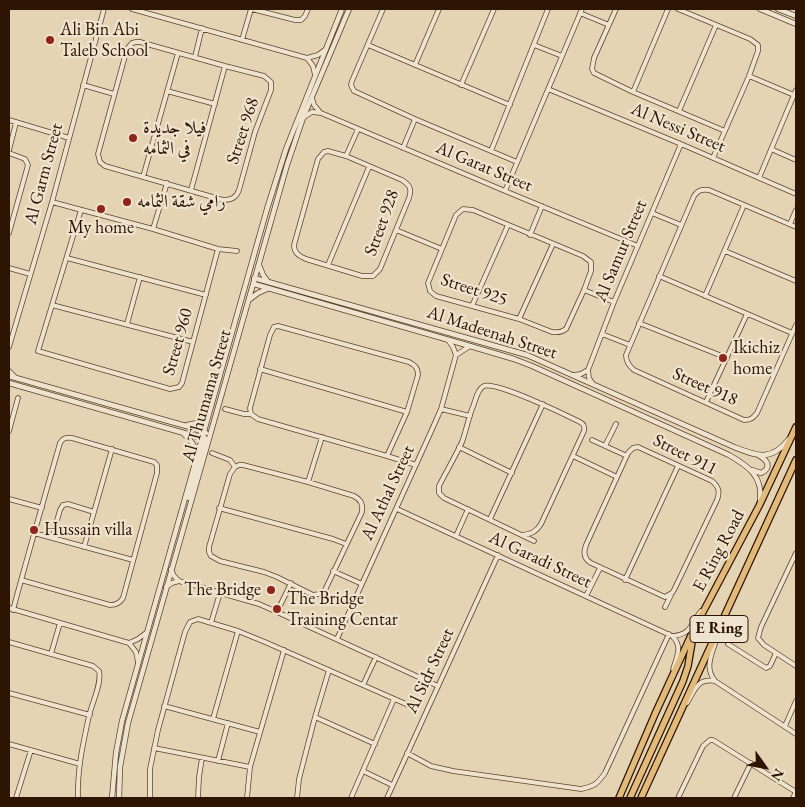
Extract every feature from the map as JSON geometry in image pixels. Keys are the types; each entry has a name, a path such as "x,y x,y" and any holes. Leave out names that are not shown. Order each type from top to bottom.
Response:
{"main road":[{"name":"E Ring Road","path":"619,798 694,628 712,598 759,506 796,428"},
{"name":"E Ring Road","path":"641,798 796,460"},
{"path":"630,798 683,681 688,666 694,628"}],"street":[{"name":"Al Garm Street","path":"9,346 52,202 104,9"},
{"path":"132,9 307,58 318,56 326,49"},
{"path":"242,40 252,9 295,20 301,20 308,9"},
{"name":"Al Thumama Street","path":"203,432 251,277 267,209 286,149 342,9"},
{"name":"Al Thumama Street","path":"251,277 259,265 287,166 303,118 349,9"},
{"path":"382,9 352,81 352,88 356,93 517,162"},
{"path":"415,65 439,9"},
{"path":"461,85 494,9"},
{"path":"491,151 548,9"},
{"path":"616,9 594,58 592,69 594,73 633,92 725,131"},
{"path":"633,92 668,9"},
{"path":"678,9 750,39 758,45 758,51 713,158"},
{"path":"760,9 796,24"},
{"path":"778,9 796,16"},
{"path":"505,191 581,11 609,25"},
{"path":"679,111 716,25"},
{"path":"194,57 202,28"},
{"name":"Street 968","path":"140,42 194,57 264,76 271,82 271,90 255,132 237,195 228,200 105,166 98,158 127,49 132,43 140,42"},
{"path":"534,44 562,56"},
{"path":"368,45 510,105"},
{"path":"143,177 178,53"},
{"path":"307,58 313,66 315,75"},
{"path":"191,190 226,66"},
{"path":"748,76 794,95"},
{"path":"83,85 114,94"},
{"name":"Al Nessi Street","path":"548,89 796,194"},
{"path":"759,178 796,90"},
{"path":"167,91 215,104"},
{"path":"312,97 314,105 321,113"},
{"path":"303,118 312,112 321,113"},
{"name":"Al Garat Street","path":"321,113 638,246"},
{"path":"403,148 415,119"},
{"path":"9,120 69,138"},
{"path":"9,233 28,165 27,160 23,157 9,151 16,123"},
{"path":"346,156 358,129"},
{"name":"Al Samur Street","path":"588,370 614,302 681,144"},
{"path":"771,149 796,160"},
{"name":"Street 928","path":"328,151 346,156 402,180 410,187 409,198 380,269 373,276 362,276 300,257 294,250 318,159 324,152 328,151"},
{"path":"328,265 369,167"},
{"path":"153,230 167,183"},
{"name":"Street 918","path":"796,227 709,190 700,190 694,196 681,225 630,345 626,360 627,364 634,370 744,420 748,420 752,419 757,413 796,325"},
{"path":"52,202 218,249 237,251"},
{"path":"705,296 744,205"},
{"path":"530,234 542,206"},
{"name":"Street 925","path":"463,209 473,210 530,234 583,256 591,262 591,271 584,290 569,324 562,332 552,332 519,319 436,296 430,291 428,283 456,216 463,209"},
{"path":"81,210 52,305 193,342"},
{"path":"790,224 796,210"},
{"path":"652,212 681,225"},
{"path":"472,306 508,225"},
{"path":"396,230 442,249"},
{"path":"519,319 553,244"},
{"name":"Street 960","path":"52,305 38,351 175,389 182,383 218,249"},
{"path":"725,251 796,282"},
{"path":"67,258 206,295"},
{"path":"259,265 262,274 269,282"},
{"path":"9,268 30,274"},
{"path":"659,276 792,333"},
{"path":"127,324 140,277"},
{"name":"Al Thumama Street","path":"112,798 118,738 138,662 197,456 205,439 210,435 254,284 251,277"},
{"name":"Al Madeenah Street","path":"251,277 536,359 734,447 757,455"},
{"name":"Al Madeenah Street","path":"254,284 514,359 729,455 750,468"},
{"path":"249,300 258,293 269,289"},
{"path":"584,290 614,302"},
{"path":"706,402 747,314"},
{"path":"639,323 727,358"},
{"path":"251,414 250,408 260,369 274,327 282,326 409,362 418,370 418,375 407,412 387,456"},
{"path":"602,334 630,345"},
{"path":"447,340 453,347 456,355 470,346"},
{"name":"Al Athal Street","path":"337,638 441,409 456,355"},
{"path":"260,369 407,412"},
{"path":"573,375 581,374 588,370 589,378 593,384"},
{"path":"9,371 16,378"},
{"path":"9,376 186,426 210,435"},
{"path":"9,383 205,439 203,432"},
{"path":"522,535 535,532 541,524 585,427 583,424 543,404 494,386 484,386 478,392 466,431 438,489 444,498 522,535 534,540"},
{"path":"9,430 18,398"},
{"path":"490,519 543,404"},
{"path":"225,409 251,414 258,419 416,465"},
{"path":"441,409 470,416"},
{"path":"186,426 201,420 209,412"},
{"path":"605,446 616,424"},
{"path":"757,455 769,454 779,449 796,428"},
{"path":"183,433 191,440 197,456"},
{"path":"308,482 322,437"},
{"path":"21,580 110,605 118,604 123,598 157,473 157,465 150,460 72,438 65,438 60,444 11,609 129,643 136,652 138,662"},
{"name":"Al Thumama Street","path":"119,798 120,767 124,739 189,506 205,439"},
{"path":"592,440 627,456"},
{"path":"459,447 512,473"},
{"name":"Street 911","path":"665,607 672,594 719,494 718,489 712,481 638,447 633,448 630,450 617,477 584,553 588,561 625,580 661,596 665,597 672,594"},
{"path":"84,547 112,449"},
{"path":"212,453 230,460 235,467"},
{"path":"750,468 755,472 761,473 767,468 766,460 757,455"},
{"path":"573,456 617,477"},
{"path":"243,465 308,482 359,499 362,512 325,590 319,594 313,594 264,572 220,561 209,552 230,474 235,467 243,465"},
{"path":"625,580 678,466"},
{"path":"750,468 760,484 759,506"},
{"path":"9,499 42,508"},
{"path":"52,538 63,505 68,504 94,512"},
{"path":"220,508 346,544"},
{"name":"Al Garadi Street","path":"396,509 671,635"},
{"path":"456,536 468,509"},
{"path":"34,533 133,560"},
{"path":"796,553 758,638 796,666"},
{"name":"Al Sidr Street","path":"387,798 498,555"},
{"path":"586,596 600,568"},
{"path":"171,569 179,581 259,604 337,638 438,686"},
{"path":"334,571 362,584"},
{"path":"166,587 179,581"},
{"path":"277,612 291,583"},
{"path":"211,623 220,593"},
{"path":"671,635 686,633 712,598"},
{"path":"150,798 149,780 164,706 187,626 194,620 198,619 238,632 284,650 415,708"},
{"path":"51,654 60,623"},
{"path":"720,626 709,665 710,674 715,680 796,734"},
{"path":"129,643 147,632"},
{"path":"213,719 238,632"},
{"path":"667,688 679,649 678,641 671,635"},
{"path":"407,753 431,766 453,772 581,789 589,788 597,784 605,773 671,635"},
{"path":"9,643 93,666 99,671 100,678 80,764 78,798"},
{"path":"728,644 766,668 770,666 776,653"},
{"path":"247,798 250,767 284,650"},
{"path":"363,685 376,657"},
{"path":"297,798 299,779 329,670"},
{"path":"678,717 700,684 706,680 715,680"},
{"path":"9,693 90,715"},
{"path":"351,798 394,699"},
{"path":"785,726 796,701"},
{"path":"164,706 260,732"},
{"path":"315,717 375,744"},
{"path":"218,761 228,723"},
{"path":"678,798 703,746 710,740 717,741 796,792 793,798"},
{"path":"9,744 80,764"},
{"path":"154,748 250,767"},
{"path":"9,795 16,798 30,750"},
{"path":"198,798 202,758"},
{"path":"734,798 751,763"},
{"path":"363,771 392,785"}],"place":[{"name":"Ali Bin Abi Taleb School","path":"50,40"},
{"name":"فيلا جديدة في الثمامه","path":"133,138"},
{"name":"رامي شقة الثمامه","path":"127,202"},
{"name":"My home","path":"101,209"},
{"name":"Ikichiz home","path":"723,358"},
{"name":"Hussain villa","path":"34,530"},
{"name":"The Bridge","path":"271,590"},
{"name":"The Bridge Training Centar","path":"277,609"}]}
